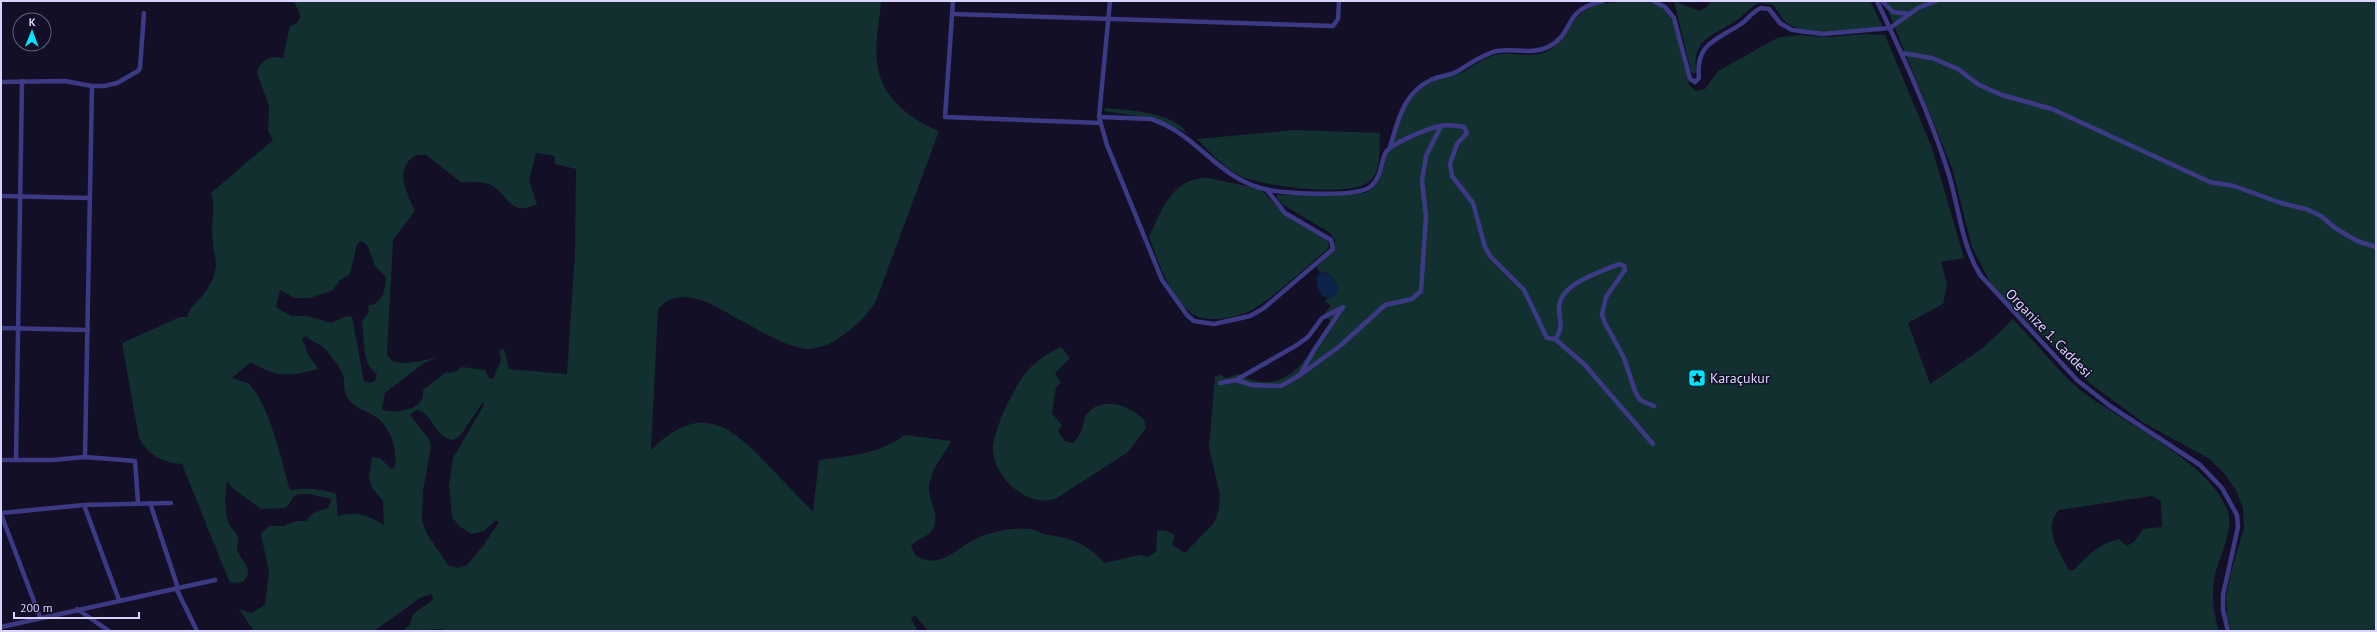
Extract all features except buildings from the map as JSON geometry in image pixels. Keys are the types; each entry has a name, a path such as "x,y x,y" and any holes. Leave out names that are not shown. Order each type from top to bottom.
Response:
{"street":[{"path":"953,1 945,117 1101,123"},
{"path":"1110,1 1099,117 1106,145 1162,280 1187,315 1194,321 1214,324 1250,316 1264,308 1333,249 1331,240 1285,213 1268,190"},
{"path":"952,14 1333,26 1338,19 1339,1"},
{"path":"1099,117 1151,119 1159,122 1187,137 1235,179 1268,190 1289,193 1341,194 1364,190 1376,181 1390,148 1402,106 1414,91 1430,80 1454,73 1486,54 1497,51 1539,51 1549,47 1564,34 1571,18 1578,11 1603,1"},
{"path":"1653,1 1665,7 1674,18 1690,79 1694,82 1699,78 1699,61 1707,46 1718,36 1743,23 1761,8 1769,9 1783,26 1801,33 1823,34 1890,28 1910,14 1936,1"},
{"name":"Organize 1. Caddesi","path":"1877,1 1902,53 1948,175 1974,265 1981,276 2077,380 2110,406 2200,465 2219,484 2230,500 2237,515 2238,527 2223,595 2223,610 2228,631"},
{"path":"1882,1 1893,12 1910,14"},
{"path":"1,82 65,81 92,86 117,83 138,71 141,64 144,13"},
{"path":"1902,53 1932,58 1958,69 1979,85 2002,95 2052,109 2210,182 2234,186 2281,203 2306,209 2321,216 2336,228 2357,241 2376,247"},
{"path":"16,460 22,81"},
{"path":"85,457 92,86"},
{"path":"1390,148 1441,125 1467,128 1467,133 1457,144 1450,164 1452,176 1473,203 1485,247 1490,256 1524,290 1546,337 1549,339 1555,339 1584,364 1653,444"},
{"path":"1236,380 1252,385 1282,386 1340,346 1385,305 1412,299 1421,291 1426,216 1422,181 1426,156 1441,125"},
{"path":"1,196 89,198"},
{"path":"1555,339 1561,328 1559,305 1563,295 1589,275 1619,264 1624,265 1624,270 1606,298 1602,315 1624,358 1635,391 1640,400 1654,406"},
{"path":"1220,383 1236,380 1297,345 1308,337 1322,318 1343,307 1314,350 1300,375"},
{"path":"1,328 88,330"},
{"path":"1,460 52,460 85,457 134,461 138,503"},
{"path":"40,617 1,513 84,505 138,503 171,504"},
{"path":"150,503 177,588 197,631"},
{"path":"84,505 119,600"},
{"path":"1,627 40,617 215,580"},
{"path":"77,609 109,631"}],"green space":[{"path":"293,1 881,1 876,56 884,86 890,96 907,113 939,131 876,301 863,318 844,335 822,347 811,349 800,348 778,340 711,304 700,300 689,297 678,297 667,301 658,309 651,450 668,435 684,427 699,423 712,424 726,429 740,438 753,450 813,512 819,460 875,450 905,435 951,441 934,471 929,484 929,491 934,509 934,527 929,534 913,543 911,546 916,556 926,560 935,560 951,554 967,543 985,535 1013,529 1031,529 1079,543 1092,551 1104,563 1139,555 1148,557 1156,552 1157,530 1167,531 1175,535 1172,545 1185,553 1214,523 1219,509 1220,495 1209,448 1215,376 1221,375 1226,378 1239,374 1250,380 1263,382 1275,381 1286,377 1303,362 1331,321 1323,315 1331,306 1325,301 1338,287 1333,278 1326,272 1321,273 1315,266 1335,248 1335,240 1330,233 1282,204 1277,198 1277,195 1351,195 1364,193 1374,188 1379,181 1395,130 1406,105 1414,95 1428,84 1460,73 1486,58 1495,55 1534,55 1546,52 1557,44 1583,12 1597,5 1607,3 1633,1 1644,2 1655,4 1664,9 1674,23 1689,85 1696,91 1705,89 1718,71 1777,38 1799,35 1827,37 1864,34 1885,35 1932,148 1964,258 1941,262 1947,284 1943,304 1908,323 1930,384 1983,348 2013,319 2065,376 2080,390 2146,433 2195,468 2214,487 2226,507 2229,527 2216,570 2213,588 2215,614 2219,631 928,631 915,615 911,619 918,631 446,631 442,629 403,631 410,624 413,614 434,599 431,594 420,598 374,631 254,631 239,609 251,613 265,605 269,572 261,534 269,526 284,526 295,521 306,521 313,513 328,508 332,499 309,494 299,494 293,497 285,508 261,509 231,487 227,481 225,503 227,519 237,535 237,549 248,569 248,573 242,582 230,583 182,464 169,462 157,457 147,449 139,438 122,343 180,317 187,317 191,309 208,288 215,272 216,265 212,240 214,209 211,193 273,140 268,131 269,106 257,73 258,68 263,62 270,58 283,58 290,26 296,24 300,18 299,11","holes":["536,153 555,156 555,164 576,169 575,252 567,374 509,369 504,349 499,350 501,360 493,379 489,378 485,370 462,367 455,372 445,373 423,390 423,397 415,406 402,411 382,410 385,393 424,363 436,358 401,363 390,359 387,354 393,240 415,211 404,182 403,174 405,167 416,155 426,155 462,183 477,182 488,184 497,188 508,201 520,208 530,207 537,204 529,181","361,241 367,245 375,266 386,277 382,296 377,302 368,306 369,312 362,321 365,355 369,366 377,375 375,381 370,383 364,381 352,317 347,316 331,323 308,316 291,316 276,307 280,290 295,298 310,298 333,290 339,281 350,274 357,244","306,336 325,350 342,372 345,392 348,399 381,421 392,439 396,461 395,467 391,469 380,458 372,457 369,478 372,488 383,501 384,525 362,515 351,514 338,516 336,494 313,489 290,490 274,434 256,392 248,383 232,378 251,362 276,374 291,374 318,369 308,354 302,338","483,402 484,405 453,458 449,486 452,517 460,527 472,534 484,531 496,520 499,522 483,546 467,565 457,568 448,565 427,534 422,520 423,491 431,446 429,439 410,415 416,410 422,412 442,435 453,440 460,436","2152,496 2161,501 2162,527 2143,529 2135,541 2127,546 2119,539 2105,544 2089,555 2074,570 2069,570 2054,540 2052,532 2054,517 2059,510"]},
{"path":"1674,1 1699,11 1706,8 1711,1 1870,1 1883,27 1834,32 1809,31 1797,28 1787,23 1771,4 1759,3 1750,8 1737,20 1713,34 1701,44 1697,51 1696,72 1694,74 1691,72"},
{"path":"1884,1 2376,1 2376,631 2231,631 2227,616 2226,597 2231,572 2244,528 2243,508 2236,490 2224,473 2208,458 2144,423 2092,385 1993,288 1972,247 1952,168"},
{"path":"1105,108 1137,111 1161,116 1180,126 1187,133 1156,119 1104,111"},
{"path":"1294,130 1380,133 1379,157 1375,175 1371,180 1362,186 1347,189 1307,189 1266,183 1238,175 1216,158 1197,139"},
{"path":"1208,178 1261,189 1280,210 1328,240 1329,248 1260,305 1244,314 1220,319 1197,316 1183,306 1170,288 1165,278 1149,237 1164,206 1177,189 1196,179"},
{"path":"1061,347 1070,358 1055,373 1061,383 1056,387 1052,413 1062,426 1058,431 1065,441 1072,443 1075,441 1081,431 1085,416 1091,409 1106,404 1114,404 1130,409 1144,419 1146,428 1128,452 1057,498 1047,500 1036,499 1025,496 1007,482 995,462 993,451 994,442 996,432 1005,409 1023,377 1039,360"}],"water":[{"path":"1322,272 1331,275 1338,287 1337,293 1330,299 1322,296 1318,289 1316,277"}],"place":[{"name":"Karaçukur","path":"1697,378"}]}
